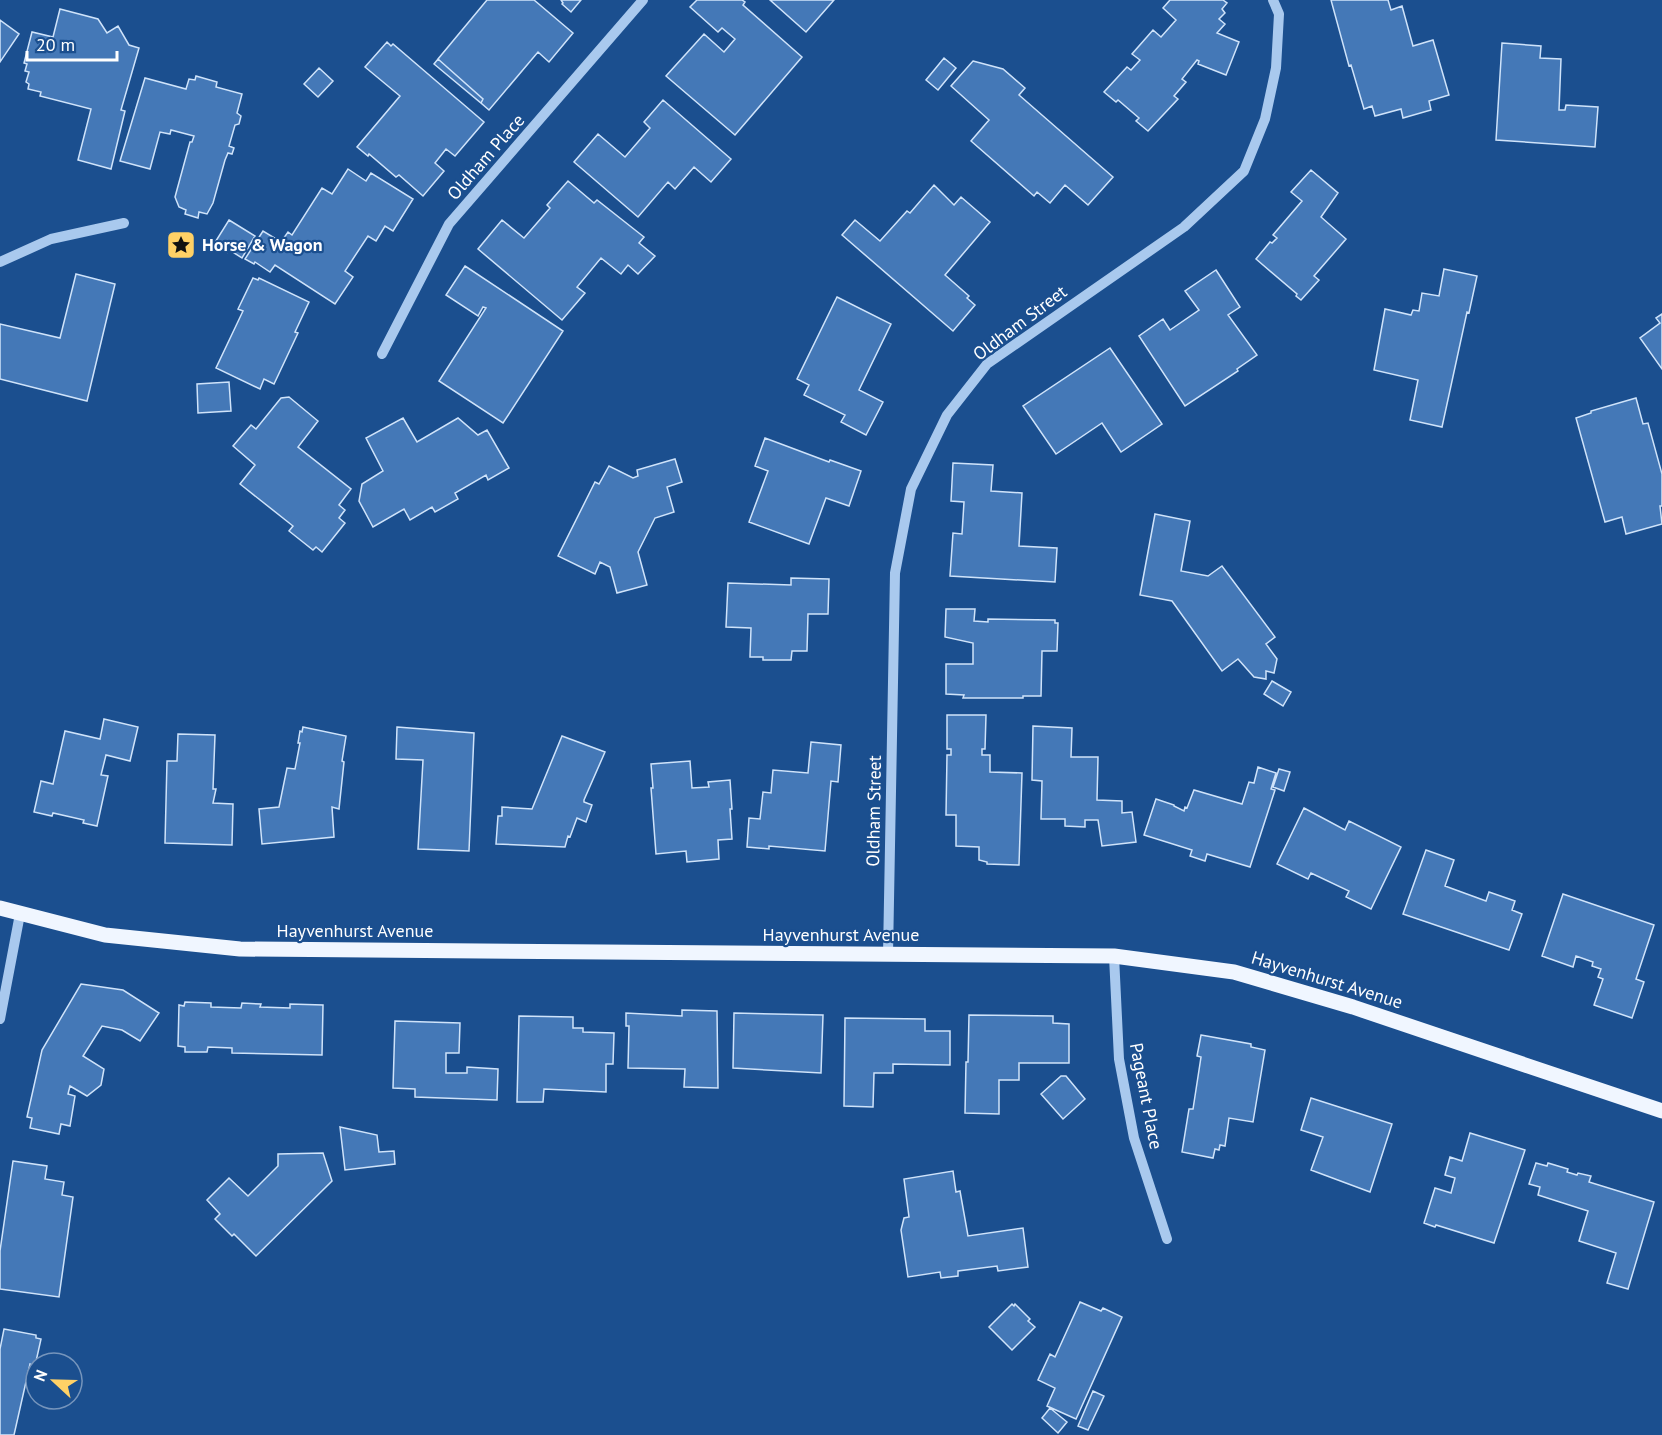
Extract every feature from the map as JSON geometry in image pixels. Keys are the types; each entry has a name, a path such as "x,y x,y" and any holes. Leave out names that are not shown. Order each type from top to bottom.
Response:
{"main road":[{"name":"Hayvenhurst Avenue","path":"0,908 105,935 240,949 1114,956 1234,972 1353,1007 1662,1111"}],"street":[{"name":"Oldham Place","path":"382,354 449,224 643,0"},
{"name":"Oldham Street","path":"888,955 895,573 911,489 947,415 987,364 1184,227 1244,171 1265,119 1276,68 1279,14 1273,0"},
{"path":"0,262 51,239 124,223"},
{"path":"0,1019 20,914"},
{"name":"Pageant Place","path":"1114,956 1119,1059 1134,1138 1167,1239"}],"building":[{"path":"487,0 534,0 573,33 549,62 538,52 489,110 481,103 483,99 438,59"},
{"path":"561,0 581,0 571,12"},
{"path":"697,0 742,0 745,2 743,5 802,57 735,135 666,76 704,34 724,52 735,39 722,28 718,32 690,7"},
{"path":"770,0 834,0 806,32"},
{"path":"1170,0 1223,0 1227,3 1222,9 1225,13 1219,19 1225,24 1217,33 1239,42 1226,75 1198,64 1197,60 1182,79 1186,82 1174,96 1178,99 1148,131 1136,121 1139,118 1118,100 1116,102 1104,92 1127,67 1131,70 1140,60 1132,54 1153,30 1161,37 1176,20 1163,8"},
{"path":"1331,0 1388,0 1391,10 1402,6 1413,46 1433,40 1449,95 1429,101 1431,110 1403,118 1401,109 1375,116 1372,106 1364,109 1351,65 1349,66"},
{"path":"60,9 98,19 107,33 118,26 129,45 139,48 121,110 125,111 111,169 78,160 91,109 40,96 41,92 28,89 29,84 26,82 29,72 25,71 27,64 24,63 32,32 53,37"},
{"path":"0,20 19,34 0,62"},
{"path":"387,42 391,46 393,44 484,122 455,156 446,149 435,163 444,171 423,196 399,175 396,177 357,147 400,96 365,67"},
{"path":"1502,43 1541,46 1540,58 1561,59 1559,110 1565,110 1566,105 1598,107 1595,147 1496,140"},
{"path":"944,58 956,68 938,90 926,80"},
{"path":"438,59 483,99 481,103 434,64"},
{"path":"973,61 1003,69 1025,88 1019,95 1113,177 1088,205 1065,185 1050,203 1037,192 1034,196 971,141 989,120 951,86"},
{"path":"319,68 333,81 318,97 304,84"},
{"path":"196,76 217,82 216,87 242,94 237,113 241,116 239,124 235,125 229,146 234,148 232,154 228,153 225,160 213,203 207,214 199,212 198,218 185,214 186,210 179,207 175,197 190,142 194,136 171,130 170,134 160,132 150,169 120,161 145,78 186,89 189,79 195,80"},
{"path":"663,100 731,159 711,182 694,167 675,189 668,182 638,217 574,162 598,134 625,157 650,128 644,122"},
{"path":"348,169 366,181 371,173 413,199 393,231 385,226 376,241 368,236 345,271 353,277 335,304 275,265 270,272 255,262 254,264 245,259 263,231 281,242 288,232 292,235 322,188 332,194"},
{"path":"1311,170 1338,193 1321,217 1346,239 1314,276 1319,280 1301,300 1256,259 1270,242 1272,243 1277,238 1273,235 1302,201 1291,192"},
{"path":"568,181 594,203 597,200 644,237 639,243 655,256 638,274 628,265 621,274 601,258 577,287 585,293 562,320 478,249 502,220 524,238 550,208 547,205"},
{"path":"934,185 954,205 961,197 990,222 945,275 969,296 967,298 975,305 953,331 842,235 855,220 880,241 907,211 910,213"},
{"path":"229,220 255,236 242,258 214,244"},
{"path":"465,266 563,331 503,423 439,381 486,308 483,307 478,316 446,295"},
{"path":"1444,269 1477,276 1442,427 1410,420 1418,380 1374,370 1385,309 1411,315 1413,310 1419,311 1422,293 1439,296"},
{"path":"1216,270 1240,307 1228,315 1257,355 1237,369 1238,371 1185,406 1139,336 1163,319 1170,330 1199,310 1185,291"},
{"path":"76,274 115,284 87,401 0,379 0,324 60,338"},
{"path":"253,278 258,280 259,278 309,302 295,332 298,333 274,384 264,379 260,389 216,368 243,311 238,309"},
{"path":"837,297 891,324 859,390 883,402 866,435 841,422 845,415 804,395 809,385 797,379"},
{"path":"1662,314 1662,369 1640,338 1660,323 1656,318"},
{"path":"1110,348 1162,424 1121,452 1102,423 1056,454 1023,406"},
{"path":"229,382 231,411 198,413 197,384"},
{"path":"289,397 318,421 298,447 351,489 339,505 345,510 339,518 345,523 322,552 316,547 313,550 289,531 293,526 240,484 255,465 233,446 251,425 256,429 281,398"},
{"path":"1636,398 1643,424 1648,423 1662,474 1662,506 1660,506 1662,524 1626,534 1622,517 1605,522 1576,418 1591,413 1591,411"},
{"path":"403,418 417,442 458,418 478,435 487,430 509,468 488,480 486,475 455,493 458,499 435,512 432,507 410,520 404,509 373,527 359,501 362,484 383,471 366,438"},
{"path":"765,438 829,462 830,460 861,471 849,506 826,498 809,544 749,522 768,471 755,466"},
{"path":"675,459 682,482 667,487 674,512 655,518 638,552 647,585 617,593 610,567 600,562 595,574 558,556 595,482 599,484 609,466 633,478 638,476 637,470"},
{"path":"953,463 993,465 991,491 1022,493 1019,546 1057,548 1055,582 950,576 953,533 962,534 964,502 951,501"},
{"path":"1155,514 1190,521 1181,571 1208,576 1222,566 1275,637 1266,644 1277,659 1274,673 1266,671 1266,679 1254,677 1238,659 1222,671 1172,601 1140,595"},
{"path":"791,578 829,579 828,614 808,614 807,651 792,651 791,660 763,660 763,657 750,657 751,628 726,627 728,583 791,585"},
{"path":"946,609 975,609 974,621 988,622 988,619 1055,620 1055,623 1058,623 1057,651 1042,651 1041,696 963,698 964,695 946,694 946,664 973,664 973,643 945,637"},
{"path":"1272,681 1291,692 1283,706 1264,694"},
{"path":"947,715 986,715 985,749 982,749 982,755 990,755 990,772 1022,773 1019,865 987,864 979,860 979,847 956,846 956,815 946,815 947,755 951,755 951,749 947,749"},
{"path":"104,719 138,727 130,761 106,755 101,775 108,776 97,826 83,823 84,820 53,813 52,816 34,812 41,781 53,784 65,731 100,739"},
{"path":"1033,726 1072,728 1071,757 1098,757 1097,800 1122,801 1122,813 1132,812 1136,842 1102,846 1098,820 1085,820 1085,827 1065,826 1065,819 1041,819 1042,781 1032,780"},
{"path":"303,727 346,736 339,809 332,807 334,837 262,844 259,809 279,807 287,768 295,769 300,731 302,732"},
{"path":"397,727 474,733 469,851 418,849 423,760 396,759"},
{"path":"178,734 215,735 213,789 216,789 213,803 233,804 232,845 165,843 167,761 177,761"},
{"path":"562,736 605,752 584,800 592,805 586,822 577,818 565,847 496,844 498,816 502,816 502,807 532,809"},
{"path":"811,742 841,745 838,782 831,781 825,851 769,846 769,849 747,847 749,818 760,819 763,792 771,793 773,770 808,773"},
{"path":"690,761 692,788 709,787 708,782 730,780 732,839 718,840 719,859 687,862 686,851 656,854 651,764"},
{"path":"1258,767 1276,773 1271,789 1275,790 1250,867 1207,854 1205,861 1190,856 1192,850 1144,835 1156,799 1184,811 1194,790 1242,804 1249,782 1254,783"},
{"path":"1279,769 1290,772 1284,791 1273,787"},
{"path":"1304,808 1345,830 1349,821 1401,847 1371,909 1346,897 1349,891 1311,873 1308,879 1277,864"},
{"path":"1426,850 1454,860 1445,886 1486,901 1489,892 1515,901 1512,910 1522,914 1509,950 1403,914"},
{"path":"1563,894 1654,925 1636,979 1644,982 1632,1018 1594,1005 1603,979 1598,977 1601,969 1592,966 1593,962 1576,956 1573,967 1542,956"},
{"path":"81,984 123,990 159,1013 140,1041 122,1030 102,1026 83,1056 104,1069 101,1085 87,1096 70,1086 68,1094 75,1096 70,1126 61,1124 59,1134 30,1128 32,1118 27,1117 42,1050"},
{"path":"185,1002 211,1003 211,1007 241,1008 242,1003 261,1004 260,1007 290,1008 290,1004 323,1005 322,1055 232,1053 232,1048 208,1047 207,1052 185,1052 185,1047 178,1046 179,1005 184,1006"},
{"path":"682,1010 717,1011 718,1088 684,1087 685,1069 628,1068 629,1026 626,1026 626,1013 682,1016"},
{"path":"734,1013 823,1015 821,1073 733,1068"},
{"path":"969,1015 1053,1016 1053,1023 1069,1024 1069,1063 1019,1063 1019,1080 999,1080 999,1114 965,1113"},
{"path":"519,1016 573,1017 573,1028 583,1028 583,1032 614,1033 613,1064 606,1064 606,1092 544,1089 543,1102 517,1102"},
{"path":"845,1018 925,1019 925,1031 950,1031 950,1065 893,1064 893,1073 874,1073 873,1107 844,1106"},
{"path":"395,1021 460,1023 459,1053 446,1053 446,1073 467,1073 467,1067 498,1069 497,1100 415,1097 415,1089 393,1088"},
{"path":"1201,1035 1251,1044 1251,1047 1265,1050 1253,1122 1229,1118 1225,1146 1220,1145 1219,1150 1215,1149 1213,1158 1182,1152 1189,1109 1193,1109 1201,1057 1197,1056"},
{"path":"1061,1076 1066,1076 1085,1099 1063,1119 1041,1094"},
{"path":"1311,1098 1392,1124 1370,1192 1311,1170 1323,1137 1301,1130"},
{"path":"340,1127 377,1135 379,1152 394,1151 395,1164 345,1170"},
{"path":"1470,1133 1525,1150 1494,1243 1424,1223 1435,1188 1451,1193 1455,1178 1445,1175 1450,1157 1462,1161"},
{"path":"323,1153 332,1181 256,1256 215,1219 220,1214 207,1200 229,1178 248,1196 278,1166 278,1154"},
{"path":"13,1161 47,1166 45,1179 64,1182 62,1195 73,1197 59,1297 0,1289 0,1251"},
{"path":"1536,1163 1547,1166 1548,1163 1568,1169 1567,1172 1591,1176 1589,1182 1654,1202 1628,1289 1607,1283 1616,1253 1579,1241 1588,1211 1538,1195 1540,1187 1529,1184"},
{"path":"953,1171 956,1192 960,1191 968,1236 1023,1228 1028,1267 998,1271 997,1266 958,1271 958,1276 941,1278 940,1272 908,1277 901,1230 904,1218 909,1217 904,1179"},
{"path":"1080,1302 1101,1311 1103,1308 1122,1317 1076,1419 1047,1406 1055,1388 1038,1380 1050,1354 1055,1357"},
{"path":"1012,1304 1014,1306 1015,1304 1030,1319 1028,1321 1035,1327 1012,1350 989,1327"},
{"path":"4,1329 36,1335 36,1338 41,1339 38,1351 24,1351 24,1391 14,1435 0,1435 0,1349"},
{"path":"1093,1391 1104,1396 1088,1430 1078,1426"},
{"path":"1050,1408 1067,1422 1058,1433 1042,1418"}],"place":[{"name":"Horse & Wagon","path":"181,245"}]}
